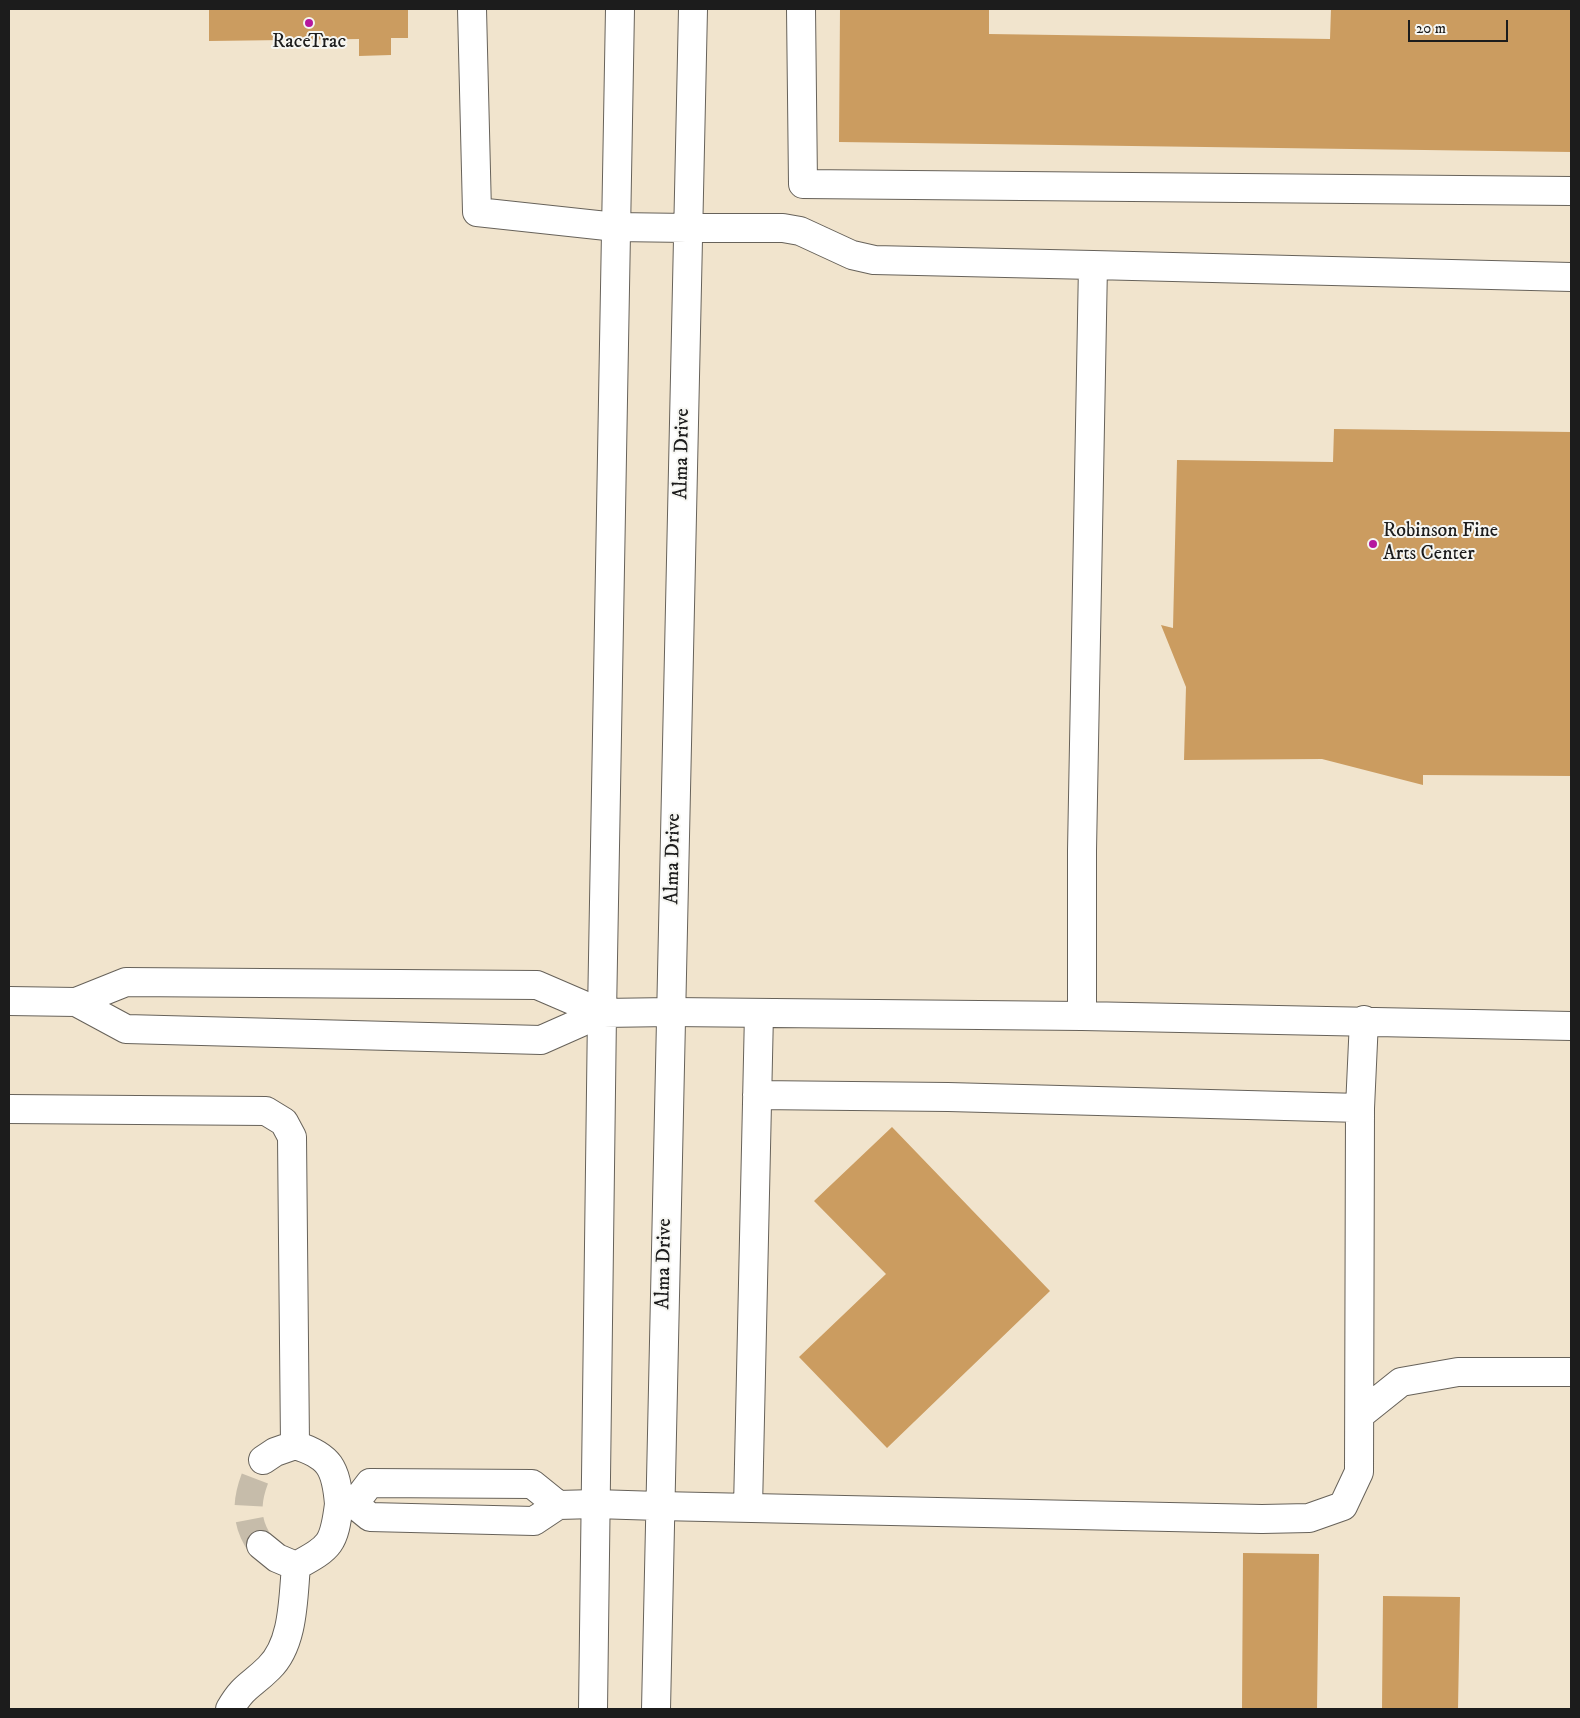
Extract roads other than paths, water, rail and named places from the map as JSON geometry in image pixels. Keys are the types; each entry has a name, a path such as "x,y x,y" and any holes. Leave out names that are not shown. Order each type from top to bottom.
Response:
{"main road":[{"path":"472,9 478,212 616,227 783,228 800,231 852,255 874,260 1571,277"},
{"path":"593,1709 602,1013 620,9"},
{"name":"Alma Drive","path":"656,1709 693,9"},
{"path":"800,9 803,184 1571,191"},
{"path":"1082,1016 1082,850 1093,265"},
{"path":"9,1001 76,1002 126,982 537,985 602,1013"},
{"path":"76,1002 126,1029 541,1040 602,1013 671,1012 1364,1020 1571,1026"},
{"path":"748,1508 758,1013"},
{"path":"264,1460 275,1452 295,1445 316,1452 330,1465 346,1504 370,1518 534,1521 558,1505 595,1504 1309,1518 1343,1506 1359,1472 1361,1414 1360,1108 1364,1020"},
{"path":"757,1096 948,1097 1360,1108"},
{"path":"9,1109 266,1111 284,1122 292,1138 295,1445"},
{"path":"1361,1414 1401,1382 1458,1372 1571,1372"},
{"path":"296,1566 324,1551 335,1532 346,1504 370,1483 532,1484 558,1505"},
{"path":"261,1545 277,1558 296,1566"},
{"path":"230,1709 240,1691 270,1667 286,1641 296,1566"}],"tunnel":[{"path":"261,1545 250,1524 249,1502 254,1481 263,1460"}],"place":[{"name":"RaceTrac","path":"309,23"},
{"name":"Robinson Fine Arts Center","path":"1373,544"}]}
